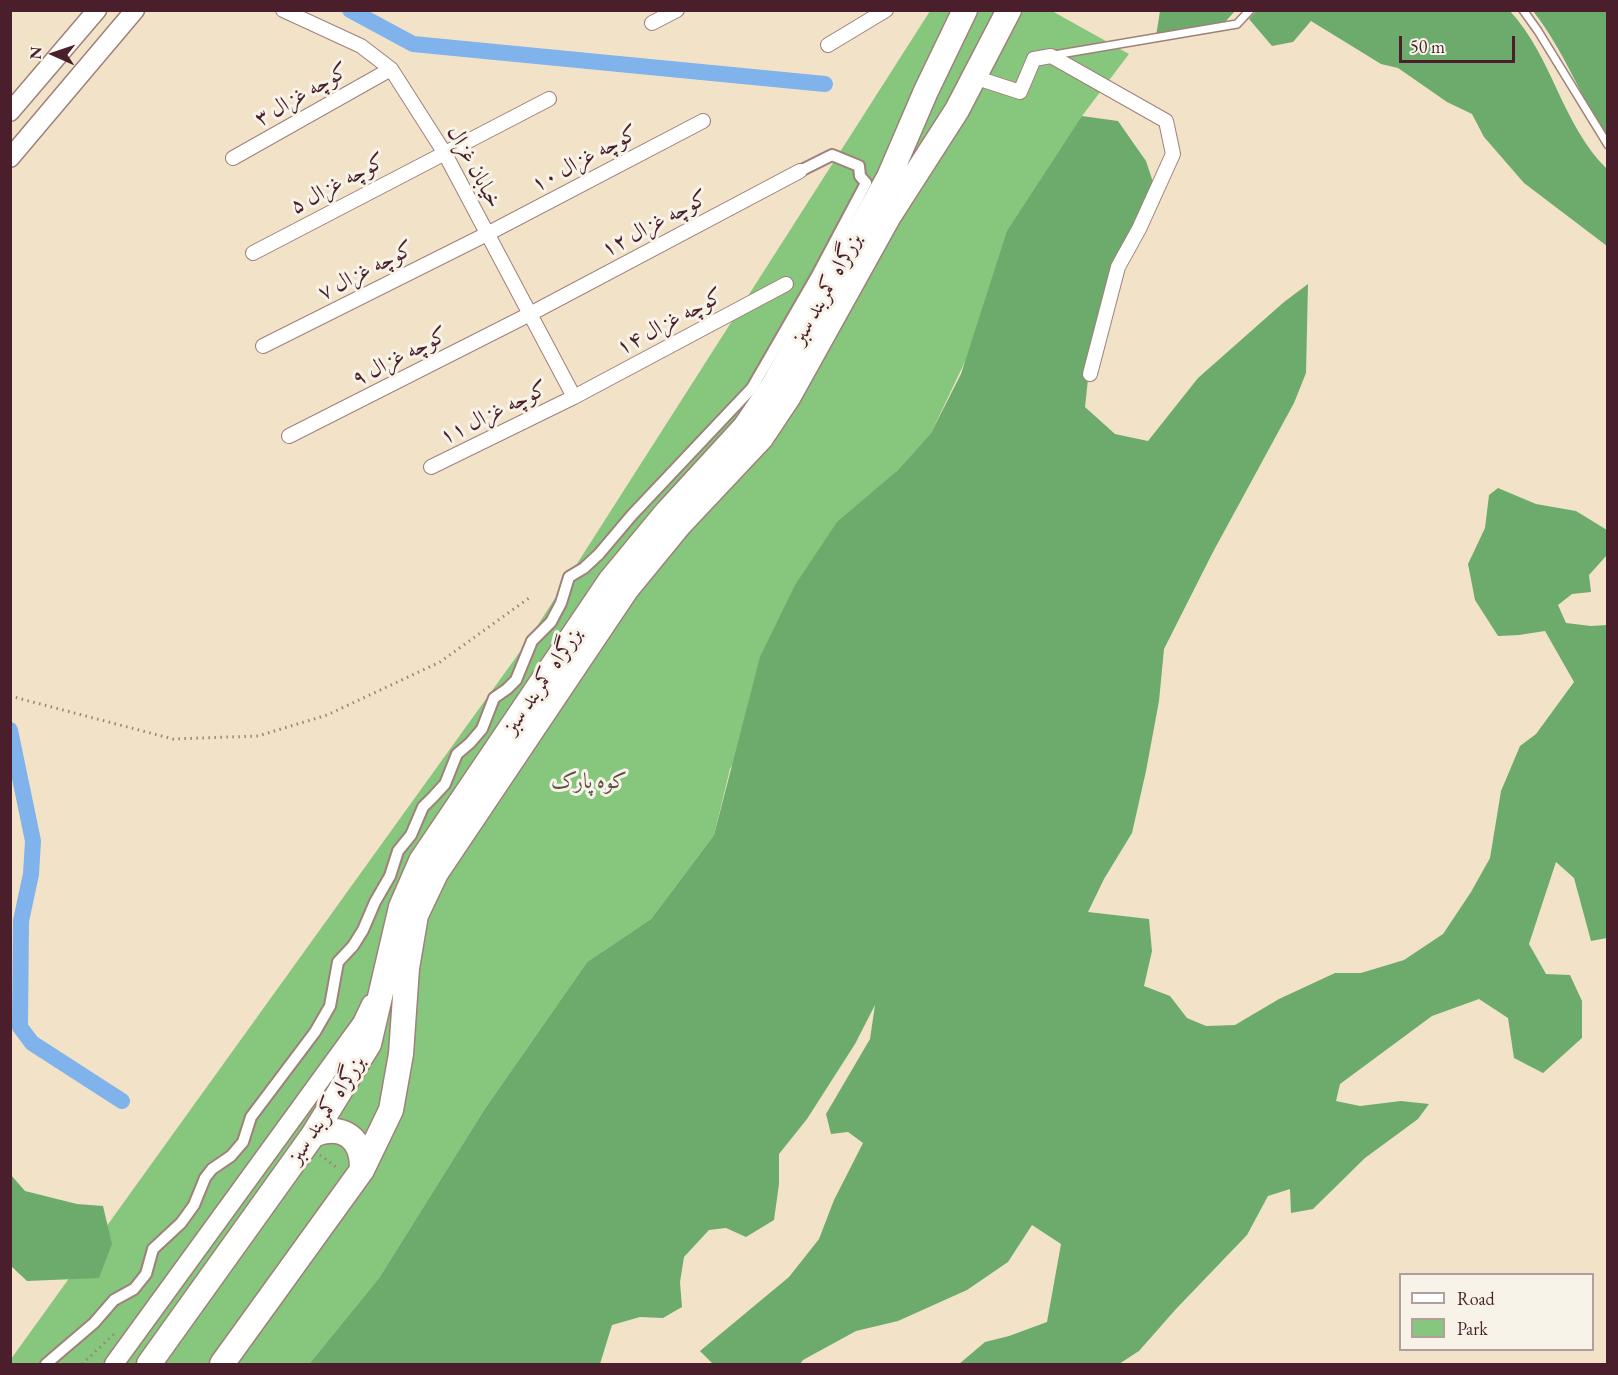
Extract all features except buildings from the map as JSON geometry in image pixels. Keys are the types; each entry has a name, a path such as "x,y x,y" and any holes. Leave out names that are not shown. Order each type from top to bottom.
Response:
{"highway":[{"name":"بزرگراه کمربند سبز","path":"149,1365 313,1135 369,1044 401,907 421,861 610,581 667,512 745,427 773,386 889,177 926,91 965,10"},
{"name":"بزرگراه کمربند سبز","path":"222,1365 362,1170 391,1110 401,1054 407,968 416,915 436,873 626,591 680,524 761,438 789,396 905,188 957,110 1009,10"},
{"path":"926,91 928,100 935,109 944,112 957,110"},
{"path":"313,1135 325,1130 338,1131 350,1136 358,1145 363,1157 362,1170"}],"street":[{"path":"10,112 97,10"},
{"path":"10,158 135,10"},
{"name":"خیابان غزال","path":"283,10 361,46 391,69 444,152 574,398"},
{"path":"652,23 678,10"},
{"path":"828,45 886,10"},
{"path":"974,77 1020,92 1034,60 1051,56 1166,121 1173,154 1139,229 1118,267 1090,374"},
{"name":"کوچه غزال ۳","path":"233,158 391,69"},
{"name":"کوچه غزال ۵","path":"253,253 549,99"},
{"name":"کوچه غزال ۱۰","path":"487,234 703,121"},
{"path":"46,1365 94,1323 114,1300 134,1290 146,1274 153,1249 181,1223 194,1205 205,1178 212,1169 231,1156 243,1142 256,1108 315,1032 330,1006 338,962 353,946 363,930 390,876 398,851 411,835 423,807 434,798 444,784 457,754 482,729 494,698 516,680 532,641 551,622 561,603 569,577 584,568 599,554 632,515 752,388 816,277 866,183 860,176 859,166 832,155 800,171"},
{"name":"کوچه غزال ۱۲","path":"530,314 800,171"},
{"name":"کوچه غزال ۷","path":"263,346 487,234"},
{"name":"کوچه غزال ۱۴","path":"574,398 786,284"},
{"name":"کوچه غزال ۹","path":"289,436 530,314"},
{"name":"کوچه غزال ۱۱","path":"431,467 574,398"},
{"path":"114,1365 362,1023 387,966"}],"lane":[{"path":"1051,56 1237,24 1250,10"},
{"path":"1523,10 1539,31 1608,145"}],"path":[{"path":"10,696 173,739 258,736 327,715 440,662 529,598"}],"green space":[{"name":"کوه پارک","path":"930,11 1052,11 1129,54 1082,116 931,433 897,471 730,769 714,835 651,919 587,962 484,1110 379,1278 309,1364 11,1364 11,1359 527,642"},
{"path":"1160,11 1235,11 1225,22 1185,36 1156,36"},
{"path":"1256,11 1510,11 1525,29 1537,49 1579,132 1607,169 1607,246 1524,183 1484,137 1472,114 1447,102 1398,68 1381,64 1311,21 1293,42 1272,46 1249,19"},
{"path":"1533,11 1607,11 1607,141 1564,59"},
{"path":"1082,116 1118,121 1146,161 1157,194 1118,255 1093,333 1085,407 1115,434 1148,441 1198,378 1284,302 1308,284 1306,373 1294,403 1213,552 1164,649 1159,701 1132,833 1104,879 1088,912 1149,919 1152,951 1144,986 1170,996 1187,1018 1206,1026 1235,1025 1279,999 1335,973 1361,973 1404,960 1443,934 1490,858 1501,791 1520,746 1536,734 1574,682 1545,631 1498,636 1475,600 1468,564 1485,528 1489,495 1498,488 1536,504 1576,511 1607,530 1607,555 1589,575 1591,592 1572,594 1558,605 1566,623 1607,625 1607,938 1591,941 1574,878 1556,862 1529,944 1546,974 1570,975 1582,1001 1582,1038 1543,1073 1514,1058 1508,1018 1479,999 1432,1016 1340,1084 1336,1101 1360,1106 1401,1101 1429,1104 1418,1119 1365,1158 1313,1209 1291,1213 1290,1189 1268,1196 1247,1235 1139,1351 1119,1364 959,1364 985,1342 1047,1322 1061,1244 1032,1225 1008,1262 967,1290 898,1321 856,1331 803,1360 800,1364 713,1364 700,1351 789,1277 819,1239 834,1200 863,1143 848,1132 831,1134 826,1114 870,1039 875,1005 855,1044 807,1119 779,1154 779,1184 774,1220 746,1237 726,1228 709,1230 684,1257 680,1282 682,1307 663,1318 640,1317 612,1325 600,1364 309,1364 379,1278 484,1110 587,962 651,919 714,835 760,657 795,585 837,522 897,471 931,433 961,374 1007,231"},
{"path":"11,1175 25,1191 77,1204 103,1206 112,1244 99,1278 27,1281 11,1266"}],"waterway":[{"path":"350,10 413,44 825,84"},
{"path":"10,730 33,841 31,874 21,921 20,1027 32,1043 122,1101"}]}
